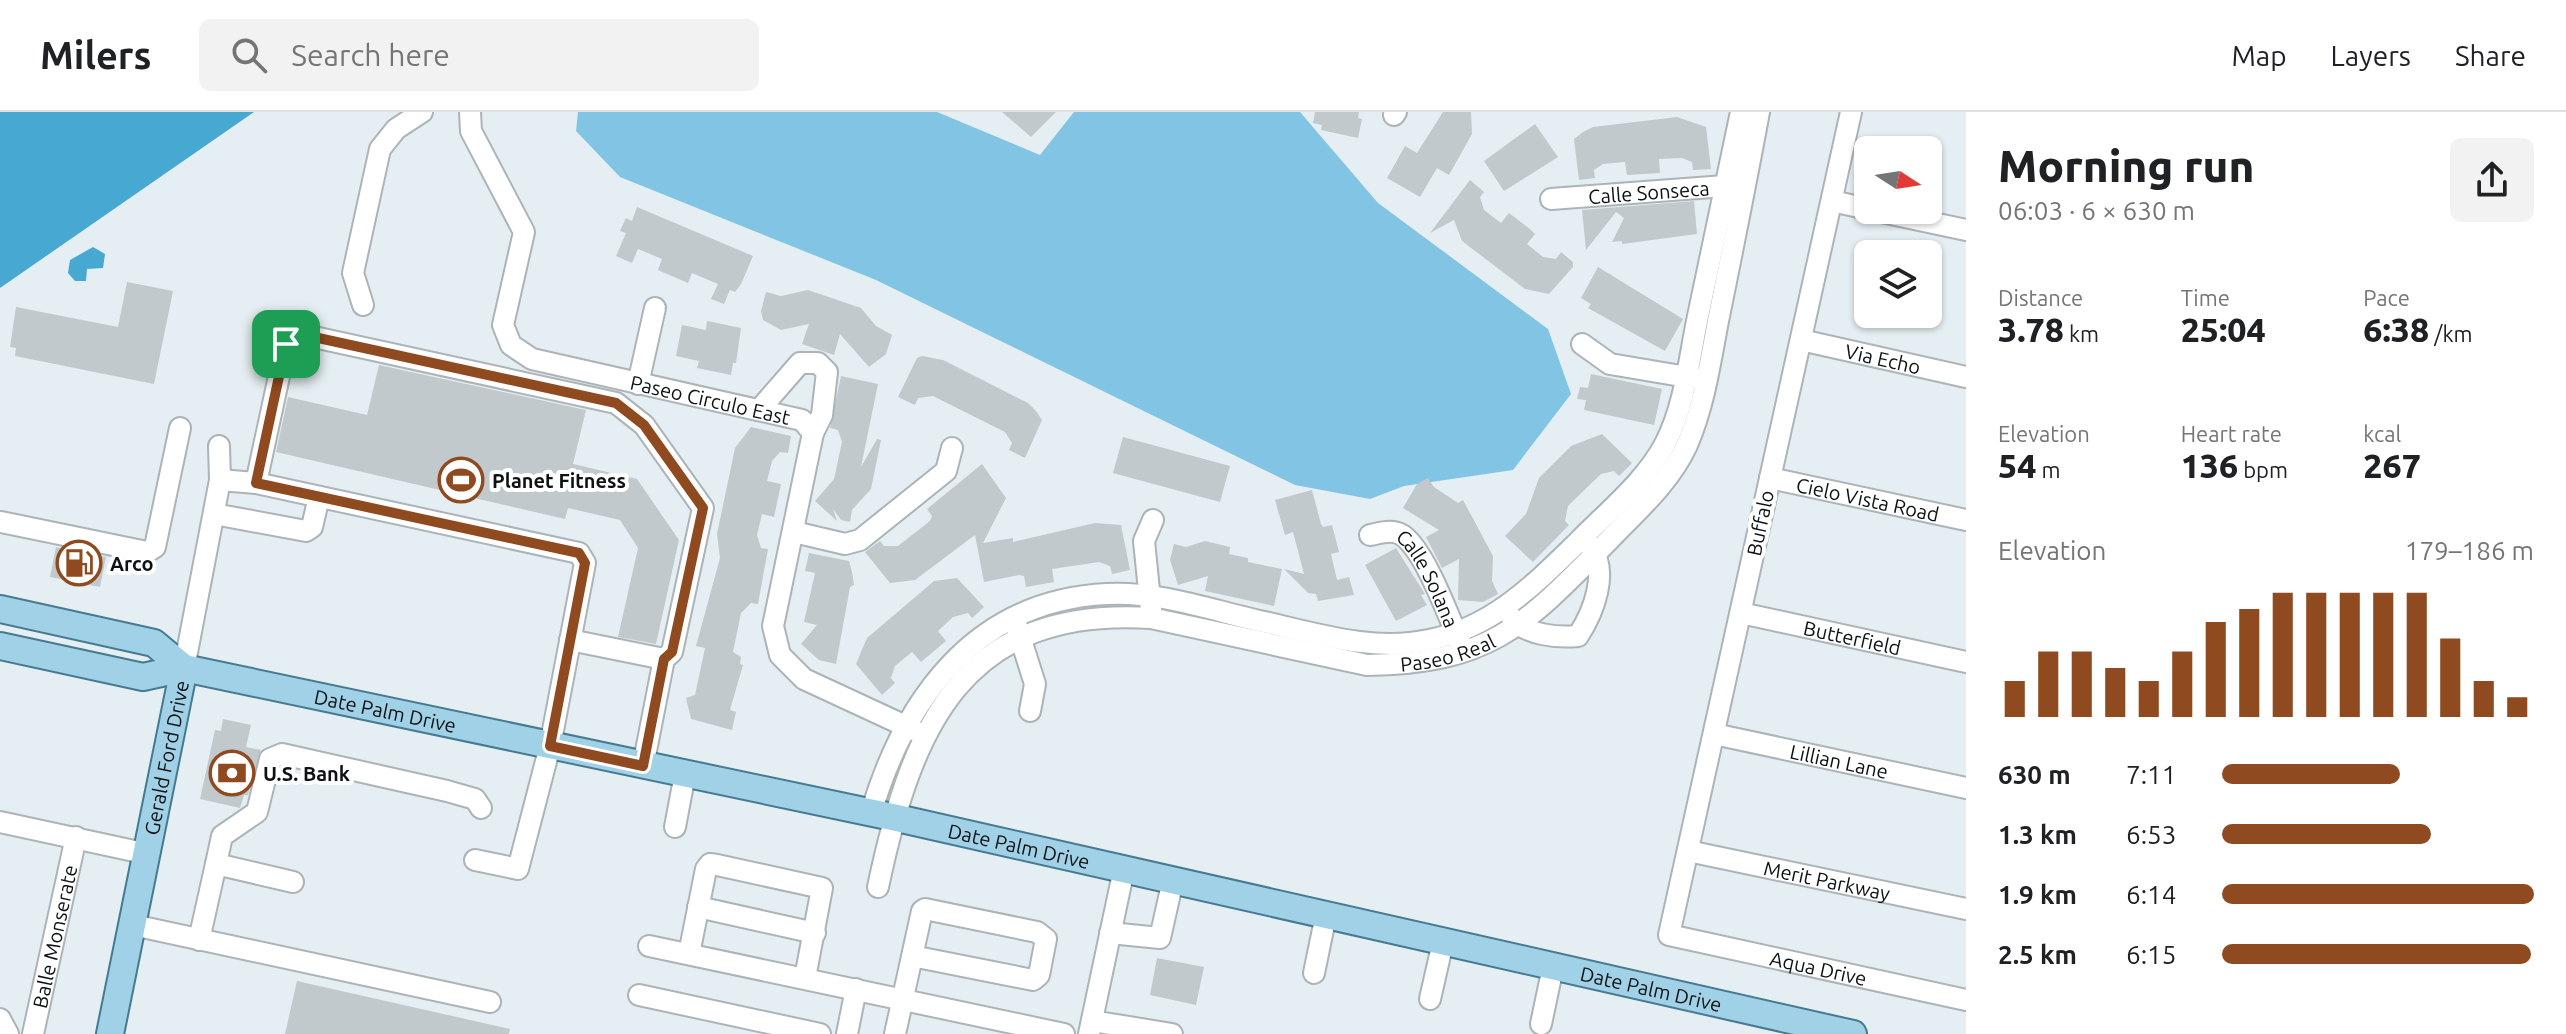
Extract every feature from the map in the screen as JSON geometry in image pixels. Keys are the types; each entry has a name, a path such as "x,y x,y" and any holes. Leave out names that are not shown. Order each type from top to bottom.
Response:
{"main road":[{"name":"Date Palm Drive","path":"0,609 154,643 184,668"},
{"name":"Date Palm Drive","path":"0,646 143,677 184,668 897,818 1825,1031"},
{"name":"Gerald Ford Drive","path":"110,1034 184,668"}],"street":[{"path":"363,305 353,273 380,149 396,129 422,112"},
{"name":"Paseo Circulo East","path":"470,112 471,131 515,208 524,232 503,325 511,345 532,359 802,420 813,433 773,626 780,655 804,679 924,736"},
{"name":"Paseo Real","path":"1735,188 1741,112"},
{"name":"Paseo Real","path":"1306,642 1390,644 1456,633 1505,609 1637,482 1664,446 1696,379 1735,188 1759,112"},
{"name":"Buffalo","path":"1669,935 1851,112"},
{"name":"Calle Sonseca","path":"1551,199 1735,188"},
{"path":"1832,201 1854,206"},
{"path":"1937,224 1966,230"},
{"path":"638,384 655,308"},
{"path":"256,483 286,344 291,336 300,334 616,403 644,425 703,508 672,652 664,659 643,766"},
{"name":"Via Echo","path":"1801,340 1966,377"},
{"path":"1582,344 1610,364 1696,379"},
{"path":"759,410 800,363 818,363 827,372 822,415 813,433"},
{"name":"Paseo Real","path":"871,813 904,725 933,682 951,664 1013,617 1086,596 1108,593 1151,607 1306,642 1367,665 1397,665 1465,652 1518,625 1551,599 1644,505 1675,466 1698,415 1696,379"},
{"path":"1,522 147,552 155,547 180,428"},
{"name":"Gerald Ford Drive","path":"184,668 220,480 219,446"},
{"path":"794,532 845,544 860,540 946,471 952,448"},
{"name":"Cielo Vista Road","path":"1770,478 1966,520"},
{"path":"220,480 256,483 579,553 585,563 550,746 518,869 475,860"},
{"path":"214,514 306,531 312,527 319,497"},
{"path":"1151,607 1144,541 1153,520"},
{"name":"Calle Solana","path":"1370,535 1392,531 1403,536 1418,554 1465,652"},
{"path":"1505,609 1518,625 1563,638 1578,636 1591,615 1599,576 1596,553 1583,537"},
{"name":"Paseo Real","path":"878,887 924,736 947,698 969,673 1009,642 1022,636 1077,618 1151,607"},
{"name":"Butterfield","path":"1741,613 1966,662"},
{"path":"1013,617 1022,636 1035,684 1030,711"},
{"path":"570,640 664,659"},
{"name":"Lillian Lane","path":"1714,734 1966,788"},
{"path":"199,940 222,836 257,812 270,759 282,754 447,791 475,799 481,808"},
{"path":"675,827 685,774"},
{"path":"0,822 148,854"},
{"name":"Balle Monserate","path":"33,1034 76,837"},
{"name":"Merit Parkway","path":"1688,851 1966,909"},
{"path":"216,864 293,882"},
{"path":"689,954 710,864 817,886 824,894 805,978"},
{"path":"1124,869 1091,1027 1172,1034"},
{"path":"1110,933 1160,938 1173,880"},
{"path":"698,907 815,933"},
{"path":"895,1034 912,956 925,909 1037,932 1046,939 1039,975 1033,980 912,956"},
{"path":"1314,973 1326,915"},
{"path":"133,925 490,1002"},
{"name":"Aqua Drive","path":"1669,935 1966,1000"},
{"path":"1430,999 1443,942"},
{"path":"649,946 1064,1034"},
{"path":"1541,1024 1553,967"},
{"path":"847,1034 856,989"},
{"path":"639,995 820,1034"},
{"path":"0,1019 8,1034"}],"shaded area":[{"path":"0,112 254,112 0,288"},
{"path":"578,112 937,112 1040,155 1074,112 1300,112 1378,203 1548,329 1571,394 1513,470 1404,486 1370,499 1295,485 876,280 620,177 576,131"},
{"path":"93,247 105,254 103,268 87,269 86,281 75,281 68,273 70,260"}],"building":[{"path":"1002,112 1056,112 1031,137"},
{"path":"1315,112 1359,112 1358,118 1362,119 1358,138 1321,130 1322,125 1313,123"},
{"path":"1443,112 1471,112 1472,134 1449,175 1437,168 1420,197 1387,178 1405,146 1417,153"},
{"path":"1677,117 1706,127 1711,169 1693,170 1692,162 1682,158 1659,159 1660,173 1627,175 1625,162 1603,164 1594,170 1595,178 1579,180 1574,139 1583,132 1593,127"},
{"path":"1535,124 1558,157 1504,191 1484,161"},
{"path":"1470,180 1484,192 1480,197 1484,210 1501,223 1509,213 1530,229 1535,234 1527,244 1543,257 1556,259 1561,252 1573,262 1573,267 1549,294 1525,289 1462,241 1454,220 1430,233"},
{"path":"1694,201 1697,234 1622,244 1622,241 1612,242 1624,218 1616,212 1586,250 1582,210"},
{"path":"637,207 753,256 741,284 735,292 730,290 724,304 711,299 718,284 692,273 688,283 658,270 662,259 638,249 632,263 616,256 626,233 620,231 626,218 632,221"},
{"path":"1598,267 1683,319 1665,351 1588,308 1591,304 1581,298"},
{"path":"127,282 173,291 154,384 15,356 16,348 10,347 16,307 118,327"},
{"path":"808,290 861,308 876,326 892,335 886,354 869,367 840,334 834,355 802,344 809,324 781,330 763,320 761,311 766,292 781,296"},
{"path":"707,321 741,328 731,375 697,368 699,361 676,356 682,325 706,330"},
{"path":"917,358 943,360 1028,403 1042,420 1025,458 1009,450 1012,443 1005,432 933,396 918,398 915,405 898,397"},
{"path":"379,365 586,410 573,464 637,479 679,540 656,644 618,637 638,548 620,520 568,508 565,519 276,452 288,397 367,415"},
{"path":"1591,374 1662,389 1654,425 1584,410 1586,400 1577,399 1580,387 1588,388"},
{"path":"841,376 878,384 861,467 877,439 881,440 871,489 852,510 850,522 841,520 833,509 837,521 815,501 834,479 842,442 838,430 830,428"},
{"path":"751,427 791,436 788,453 780,452 772,461 767,481 781,484 774,517 762,514 757,535 761,548 768,549 758,604 751,603 741,613 733,652 741,657 740,664 743,665 730,710 736,712 732,730 691,719 686,698 695,695 705,648 696,646 720,558 717,534 735,448"},
{"path":"1602,434 1632,463 1619,476 1614,471 1601,474 1568,506 1565,521 1569,525 1533,562 1505,536 1526,514 1539,478 1571,446"},
{"path":"1123,437 1230,466 1220,502 1113,473"},
{"path":"982,464 1006,498 983,543 1013,538 1013,542 1095,523 1121,525 1130,570 1112,574 1110,566 1099,562 1052,569 1054,582 1026,587 1024,576 1019,575 984,582 975,535 915,580 890,583 865,552 880,541 884,546 898,546 930,521 932,516 927,509"},
{"path":"1428,478 1434,487 1458,503 1463,500 1493,556 1492,581 1498,594 1483,602 1458,600 1459,559 1442,568 1426,537 1439,530 1403,508 1417,484"},
{"path":"1312,490 1321,524 1323,527 1332,525 1339,552 1331,554 1337,580 1349,577 1354,595 1318,601 1316,594 1308,593 1284,569 1304,574 1293,532 1285,535 1275,500"},
{"path":"1205,541 1230,547 1229,554 1248,558 1248,562 1282,569 1274,606 1205,591 1208,576 1178,585 1170,560 1174,544 1186,547"},
{"name":"Arco","path":"56,547 106,557 100,587 50,577"},
{"path":"1396,548 1425,594 1421,595 1427,605 1396,621 1365,565"},
{"path":"809,553 849,561 852,572 854,585 850,587 836,664 819,660 801,644 817,625 804,622 815,573 805,571"},
{"path":"957,578 984,607 972,618 968,613 953,617 938,631 946,641 921,662 912,652 895,666 891,678 895,683 882,695 856,664 867,638 934,581"},
{"name":"U.S. Bank","path":"223,719 251,725 246,747 261,750 248,795 244,795 240,808 200,799 215,730 221,731"},
{"path":"1157,958 1204,967 1196,1005 1150,995"},
{"path":"297,981 510,1029 509,1034 285,1034"}],"place":[{"name":"Planet Fitness","path":"461,480"},
{"name":"Arco","path":"79,563"},
{"name":"U.S. Bank","path":"232,773"}],"route":[{"path":"300,334 616,403 644,425 703,508 672,652 664,659 643,766 550,746 585,563 579,553 256,483 286,344 291,336 300,334"}]}
